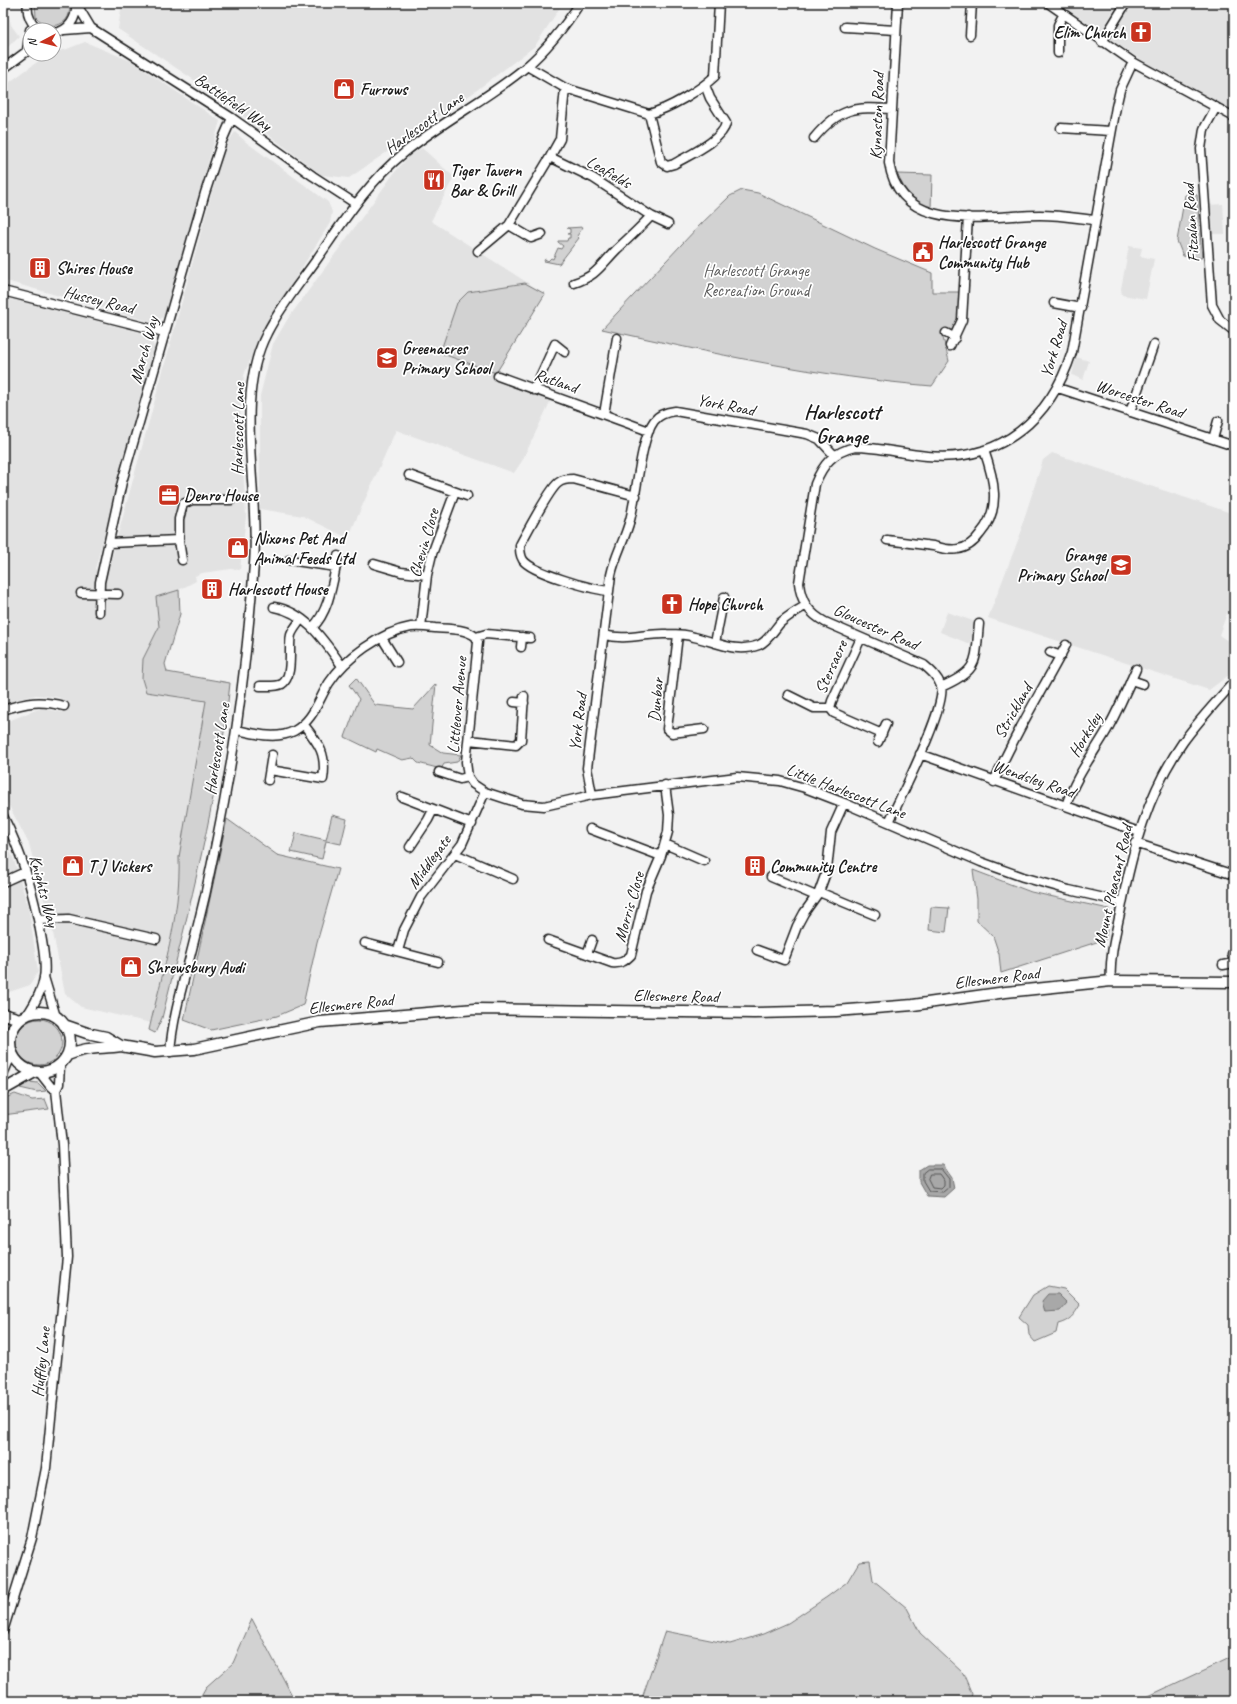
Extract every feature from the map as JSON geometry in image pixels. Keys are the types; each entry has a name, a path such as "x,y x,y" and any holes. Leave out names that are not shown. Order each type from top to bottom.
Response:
{"main road":[{"name":"Ellesmere Road","path":"64,1025 87,1033 106,1037 121,1046 142,1051 170,1052 194,1049 320,1022 394,1015 475,1010 754,1014 836,1011 913,1005 1006,992 1111,981 1234,982"},
{"path":"3,1014 24,1017 38,1012 47,1013 56,1017 64,1025 69,1034 70,1044 68,1055 60,1065 48,1072 37,1073 3,1090"},
{"path":"3,1072 11,1032 24,1017"},
{"name":"Ellesmere Road","path":"68,1055 88,1048 121,1046"},
{"path":"8,1047 16,1062 24,1069 37,1073"}],"street":[{"name":"Battlefield Way","path":"76,3 91,28 232,118 356,204"},
{"name":"Battlefield Way","path":"64,30 74,18 76,3"},
{"name":"Harlescott Lane","path":"170,1052 172,1024 176,1003 193,943 216,846 238,730 255,548 250,423 251,396 256,359 267,333 356,204 374,183 404,153 527,66 565,25 580,3"},
{"path":"527,66 566,88 649,114 658,112 705,85 715,76 719,3"},
{"name":"Kynaston Road","path":"898,3 889,163 891,176 902,195 910,202 939,216 968,217 1040,215 1095,220"},
{"path":"970,35 972,3"},
{"path":"1048,3 1063,15 1133,62 1234,117"},
{"path":"1102,42 1126,3"},
{"path":"26,4 29,22"},
{"path":"1058,53 1058,25 1063,15"},
{"path":"845,27 896,30"},
{"path":"64,30 91,28"},
{"path":"3,69 22,55"},
{"name":"York Road","path":"592,795 587,768 604,635 608,591 614,560 630,522 636,496 644,445 654,421 660,415 675,411 807,434 819,439 834,455 843,449 855,447 935,457 960,456 984,450 1002,443 1026,426 1049,402 1058,388 1072,352 1081,308 1111,131 1120,90 1133,62"},
{"path":"649,114 661,162 667,166 674,164 717,137 725,130 726,123 710,98 705,85"},
{"path":"478,251 508,225 550,157 560,138 566,88"},
{"path":"814,138 828,122 840,114 865,108 892,109"},
{"name":"Fitzalan Road","path":"1216,108 1204,130 1201,149 1212,305 1220,320 1234,331"},
{"name":"March Way","path":"99,612 99,594 122,482 164,332 222,141 232,118"},
{"path":"1061,128 1111,131"},
{"name":"Leafields","path":"550,157 593,178 651,216 668,224"},
{"path":"574,283 588,278 598,271 616,250 639,230 651,216"},
{"path":"950,346 962,320 968,217"},
{"path":"508,225 532,241 542,234"},
{"name":"Hussey Road","path":"3,291 164,332"},
{"name":"York Road","path":"1054,303 1081,308"},
{"path":"946,333 955,338"},
{"path":"604,414 617,338"},
{"path":"534,390 552,342 565,352"},
{"path":"1130,412 1154,344"},
{"name":"Rutland","path":"498,376 649,431"},
{"name":"Worcester Road","path":"1058,388 1234,446"},
{"path":"1213,439 1218,421"},
{"path":"887,540 958,549 969,546 978,538 987,526 994,509 995,492 992,473 984,450"},
{"path":"604,635 622,639 656,634 678,634 693,636 733,649 747,649 760,644 780,623 805,606 800,595 799,583 812,498 820,473 834,455"},
{"name":"Chevin Close","path":"409,475 467,496"},
{"path":"608,591 577,584 532,567 524,561 520,554 520,545 549,494 558,483 564,479 573,479 636,496"},
{"name":"Chevin Close","path":"421,627 427,575 432,554 455,492"},
{"path":"182,560 180,511 182,504 192,500 231,500"},
{"path":"109,543 180,540"},
{"path":"312,628 321,616 338,556"},
{"path":"290,560 336,567"},
{"path":"374,564 401,572 427,575"},
{"path":"81,592 118,594"},
{"path":"715,643 724,596"},
{"name":"Gloucester Road","path":"805,606 815,617 825,622 924,665 933,672 941,687"},
{"path":"274,607 285,609 312,628 342,666"},
{"path":"260,686 275,685 282,683 286,679 290,662 291,635 301,619"},
{"path":"890,822 939,709 941,687 959,679 972,667 978,650 979,624"},
{"path":"238,730 258,735 279,736 292,732 304,725 314,713 329,683 342,666 362,650 382,638 403,629 421,627 467,632 476,637 486,634 526,638 521,647"},
{"name":"Dunbar","path":"678,634 667,728 672,733 704,729"},
{"name":"Littleover Avenue","path":"468,776 466,762 478,642 476,637"},
{"path":"382,638 397,662"},
{"name":"Stersacre","path":"830,708 861,638"},
{"name":"Strickland","path":"994,782 1009,747 1042,692 1066,645"},
{"path":"1050,652 1061,656"},
{"name":"Horksley","path":"1066,806 1072,787 1106,731 1136,669"},
{"path":"1131,680 1143,684"},
{"name":"Mount Pleasant Road","path":"1111,981 1111,967 1122,902 1135,843 1139,832 1169,764 1193,729 1234,682"},
{"name":"Stersacre","path":"788,695 814,708 830,708"},
{"path":"469,740 516,745 521,740 524,700 514,702"},
{"path":"3,710 35,701 64,706"},
{"name":"Stersacre","path":"830,708 834,713 882,734"},
{"path":"878,742 886,724"},
{"path":"270,770 323,779 325,765 323,754 318,742 304,725"},
{"name":"Wendsley Road","path":"920,754 994,782 1139,832"},
{"path":"268,780 272,755"},
{"path":"440,772 460,778 468,776"},
{"name":"Little Harlescott Lane","path":"468,776 473,784 485,792 522,804 544,806 592,795 665,785 738,777 761,778 805,788 890,822 981,862 1023,877 1122,902"},
{"name":"Morris Close","path":"548,940 599,959 619,964 632,955 646,891 665,844 669,815 665,785"},
{"name":"Middlegate","path":"398,951 404,930 421,897 455,854 472,824 485,792"},
{"path":"402,796 433,810 472,824"},
{"path":"757,950 784,960 804,913 817,894 827,870 831,832 844,803"},
{"path":"410,846 433,810"},
{"name":"Knights Way","path":"3,816 25,872 39,920 44,953 44,977 40,992 24,1017"},
{"name":"Morris Close","path":"590,829 661,856"},
{"path":"1135,843 1234,875"},
{"path":"665,844 704,861"},
{"path":"455,854 513,879"},
{"path":"3,882 25,872"},
{"path":"771,877 875,915"},
{"path":"39,920 69,919 156,940"},
{"path":"587,954 592,940"},
{"path":"365,943 438,962"},
{"path":"1223,965 1234,963 1232,954"},
{"name":"Knights Way","path":"44,977 56,1017"},
{"name":"Huffley Lane","path":"3,1631 32,1538 46,1468 67,1257 62,1145 56,1090 59,1084 60,1065"},
{"path":"37,1073 56,1090"}],"shaded area":[{"path":"3,3 7,7 11,25 19,36 3,52"},
{"path":"122,3 563,3 535,46 473,93 349,178 322,175 200,84 118,29"},
{"path":"1058,3 1118,3 1101,32"},
{"path":"1131,3 1234,3 1234,111 1140,59 1109,38"},
{"path":"85,42 131,61 220,121 165,315 155,323 3,280 3,87 37,62 62,62 62,50"},
{"path":"235,132 246,142 328,202 332,212 330,223 262,331 244,375 240,418 246,516 240,570 231,569 202,573 195,576 196,581 179,590 156,597 159,627 143,659 142,679 146,692 206,701 179,857 180,875 175,917 151,1023 81,1007 65,994 53,933 29,844 3,794 3,723 41,708 61,712 66,701 57,697 36,695 3,703 3,303 8,299 24,302 147,334 156,349 95,569 108,571 224,148"},
{"name":"Greenacres Primary School","path":"422,148 454,177 431,221 545,294 493,378 551,400 522,461 514,473 396,430 348,538 303,516 260,509 260,396 273,344 287,320 395,172 410,155"},
{"path":"1223,204 1225,234 1210,234 1208,205"},
{"path":"1129,246 1142,248 1140,256 1154,259 1146,299 1122,295 1121,289"},
{"path":"1076,357 1089,361 1083,380 1072,375"},
{"name":"Grange Primary School","path":"1052,453 1234,514 1234,595 1219,635 1234,645 1234,671 1209,690 988,618 1022,530 1022,525 1043,460"},
{"path":"947,612 976,622 970,644 940,632"},
{"path":"3,835 14,860 29,910 38,972 30,985 3,994"}],"green space":[{"path":"35,3 69,3 70,11 68,17 62,22 42,22 36,17"},
{"path":"897,174 932,175 931,209 919,203 910,195 903,186"},
{"name":"Harlescott Grange Recreation Ground","path":"742,190 758,193 875,249 932,273 932,292 960,292 958,327 946,333 943,338 949,361 932,386 849,377 766,363 602,329 697,228 730,196"},
{"path":"1185,195 1197,195 1202,258 1183,256 1177,241"},
{"path":"583,227 577,236 579,238 559,264 544,261 545,259 548,261 551,258 553,259 558,248 561,249 563,246 558,241 567,241 568,238 570,238 570,234 567,234 570,233 570,229 567,228"},
{"path":"525,283 545,294 496,373 440,353 457,303 468,292"},
{"path":"179,590 180,614 165,664 167,672 230,683 219,767 202,852 162,1018 155,1033 149,1030 174,923 179,879 179,857 206,701 146,692 142,679 143,659 159,627 156,597"},
{"path":"356,678 375,705 413,709 436,684 430,745 443,753 461,755 457,762 444,764 441,769 418,763 413,758 402,760 377,749 376,752 345,737 359,699 349,685"},
{"path":"332,815 347,819 341,844 326,841 322,859 291,852 296,833 326,840"},
{"path":"227,819 277,855 338,869 317,942 303,1005 277,1016 211,1030 184,1020"},
{"path":"973,870 1031,892 1109,909 1106,939 1001,973 999,954 993,936 977,921 977,899"},
{"path":"931,907 949,908 946,932 929,930"},
{"path":"35,1019 43,1019 52,1023 58,1029 62,1042 58,1055 52,1061 43,1065 35,1065 26,1061 20,1055 16,1046 16,1038 20,1029 26,1023"},
{"path":"29,1082 38,1083 46,1091 37,1092 20,1088"},
{"path":"15,1094 32,1100 45,1099 49,1109 3,1115 3,1099"},
{"path":"1048,1286 1064,1289 1080,1305 1071,1317 1058,1324 1056,1333 1035,1342 1029,1335 1028,1325 1019,1317 1033,1295"},
{"path":"870,1561 873,1580 907,1608 920,1633 963,1673 972,1694 970,1701 641,1701 665,1631 730,1644 763,1634 788,1623 827,1597 847,1582 859,1562"},
{"path":"252,1619 295,1701 198,1701 206,1687 233,1663"},
{"path":"1234,1656 1234,1701 1138,1701"}],"water":[{"path":"927,1165 943,1165 952,1178 954,1188 944,1197 927,1196 919,1182 919,1170"},
{"path":"1048,1294 1058,1294 1067,1303 1060,1311 1045,1312 1042,1301"}],"place":[{"name":"Elim Church","path":"1141,32"},
{"name":"Furrows","path":"344,89"},
{"name":"Tiger Tavern Bar & Grill","path":"434,180"},
{"name":"Harlescott Grange Community Hub","path":"923,252"},
{"name":"Shires House","path":"40,268"},
{"name":"Greenacres Primary School","path":"387,358"},
{"name":"Denro House","path":"169,495"},
{"name":"Nixons Pet And Animal Feeds Ltd","path":"238,548"},
{"name":"Grange Primary School","path":"1121,565"},
{"name":"Harlescott House","path":"212,589"},
{"name":"Hope Church","path":"672,604"},
{"name":"T J Vickers","path":"73,866"},
{"name":"Community Centre","path":"755,866"},
{"name":"Shrewsbury Audi","path":"131,967"}],"district":[{"name":"Harlescott Grange","path":"842,424"}]}
